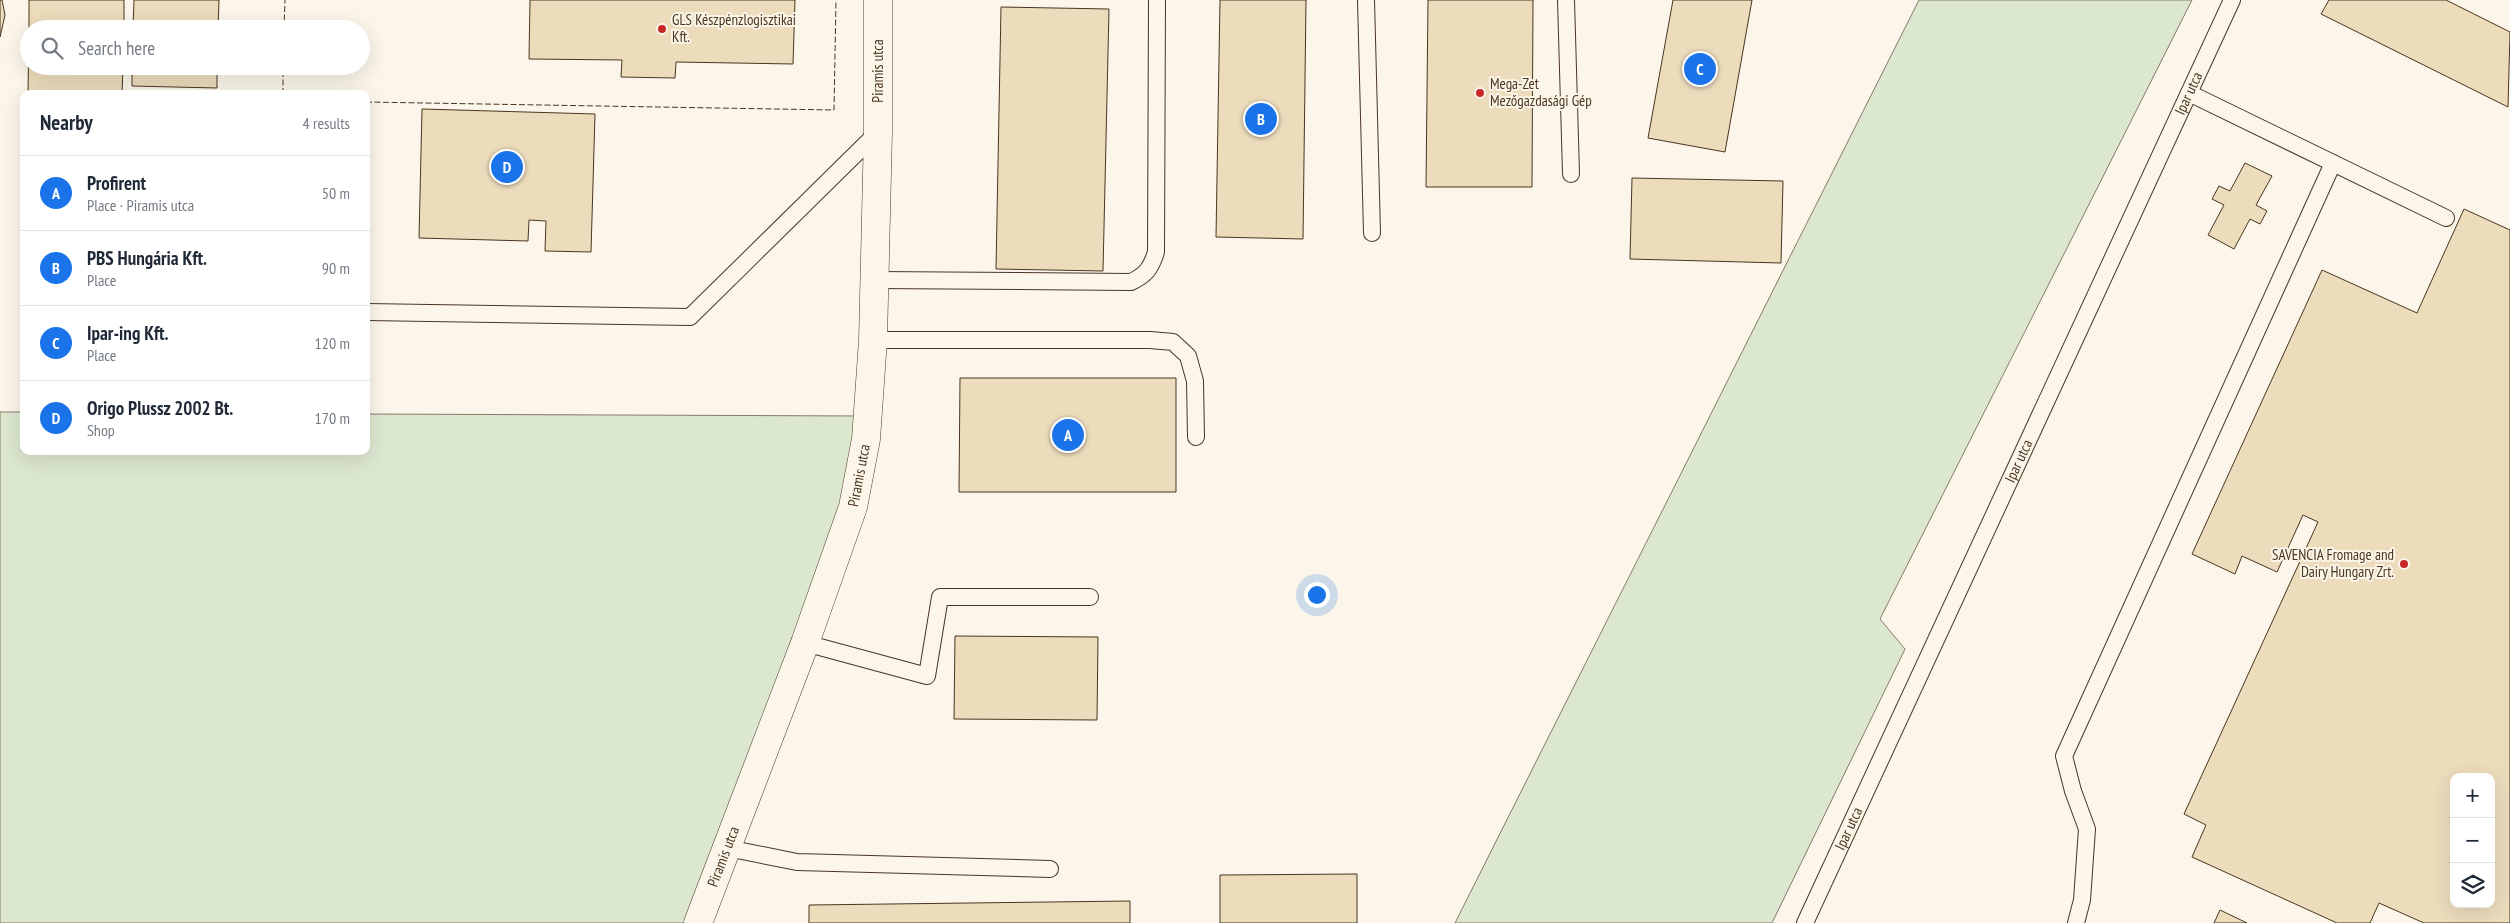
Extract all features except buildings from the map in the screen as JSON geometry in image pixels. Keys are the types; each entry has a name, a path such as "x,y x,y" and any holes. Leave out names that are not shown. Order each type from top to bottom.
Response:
{"street":[{"name":"Piramis utca","path":"698,923 805,643 853,507 866,439 873,340 878,132 878,0"}],"lane":[{"path":"875,280 1131,282 1143,276 1151,266 1156,252 1157,0"},
{"path":"1366,0 1372,233"},
{"path":"1566,0 1571,174"},
{"name":"Ipar utca","path":"1805,923 2232,0"},
{"path":"2189,93 2446,218"},
{"path":"370,312 690,317 878,132"},
{"path":"2076,923 2082,900 2087,829 2073,792 2064,756 2333,163"},
{"path":"873,340 1150,340 1173,342 1188,356 1195,381 1196,437"},
{"path":"805,643 927,676 940,597 1090,597"},
{"path":"727,848 797,862 1050,869"}],"green space":[{"path":"1919,0 2192,0 1880,619 1905,649 1772,923 1455,923"},
{"path":"0,412 20,412 20,455 370,455 370,414 862,416 863,438 693,923 0,923"}],"fence":[{"path":"284,20 285,0"},
{"path":"370,102 834,110 836,0"},
{"path":"283,75 283,90"}],"place":[{"name":"GLS Készpénzlogisztikai Kft.","path":"662,29"},
{"name":"Ipar-ing Kft.","path":"1700,69"},
{"name":"Mega-Zet Mezőgazdasági Gép","path":"1480,93"},
{"name":"PBS Hungária Kft.","path":"1261,119"},
{"name":"Origo Plussz 2002 Bt.","path":"507,167"},
{"name":"Profirent","path":"1068,435"},
{"name":"SAVENCIA Fromage and Dairy Hungary Zrt.","path":"2404,564"}]}
